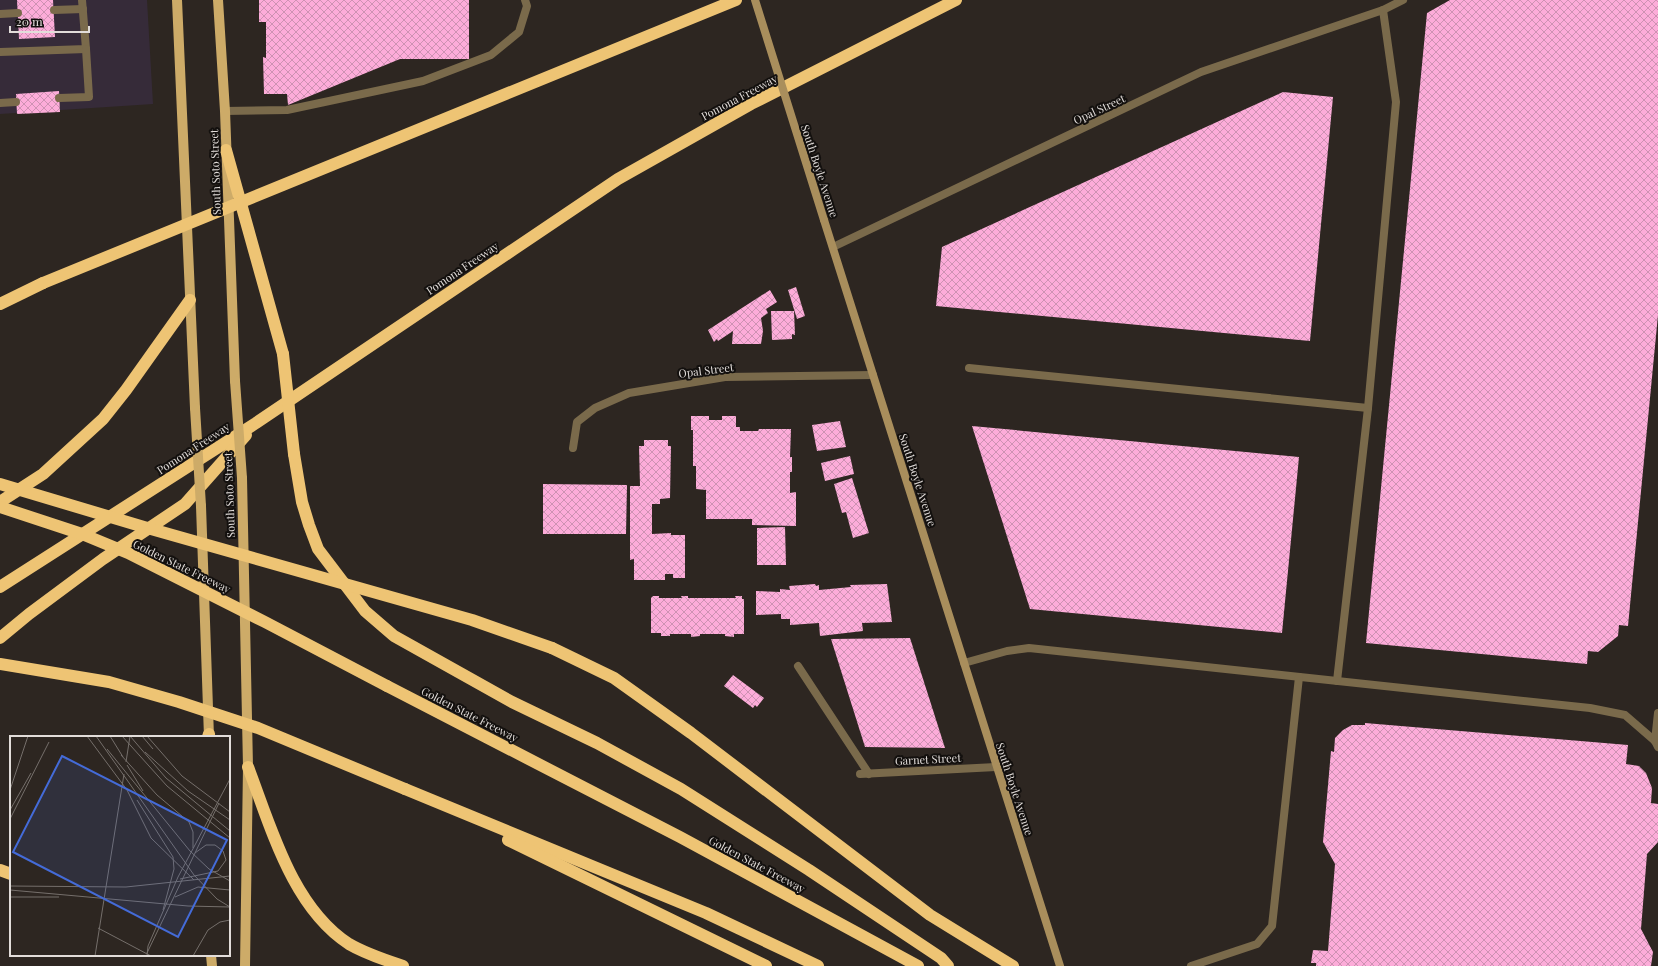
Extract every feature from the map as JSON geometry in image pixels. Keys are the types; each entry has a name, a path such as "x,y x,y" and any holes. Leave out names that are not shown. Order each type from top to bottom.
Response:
{"highway":[{"path":"0,300 736,0"},
{"name":"Pomona Freeway","path":"0,587 256,423 618,179 751,104 956,0"},
{"path":"226,150 283,354 294,454 302,502 318,548 365,611 394,636 512,702 597,743 681,789 809,870 941,958 948,966"},
{"path":"0,304 43,283"},
{"path":"0,502 43,474 103,419 126,390 190,300"},
{"path":"0,638 29,614 103,559 185,504 256,423"},
{"path":"0,484 151,529 472,620 552,648 614,678 690,732 930,915 1014,966"},
{"name":"Golden State Freeway","path":"0,507 82,534 128,553 265,622 680,838 918,966"},
{"path":"0,664 109,682 179,702 258,728 706,913 818,966"},
{"path":"248,767 285,866 303,895 325,925 349,944 377,958 403,966"},
{"path":"405,789 766,966"},
{"path":"0,870 10,874"}],"main road":[{"path":"177,0 195,408 201,506 209,736"},
{"name":"South Soto Street","path":"218,0 225,111 235,381 242,478 248,767 245,966"},
{"name":"South Boyle Avenue","path":"755,0 1060,966"}],"street":[{"path":"59,98 89,97 82,0"},
{"path":"225,111 287,110 423,81 491,55 520,32 527,6 524,0"},
{"name":"Opal Street","path":"833,247 1202,72 1383,10 1403,0"},
{"path":"54,10 83,9"},
{"path":"1337,681 1368,408 1396,102 1383,10"},
{"path":"0,14 18,13"},
{"path":"0,52 86,49"},
{"path":"0,103 16,102"},
{"path":"969,368 1368,408"},
{"name":"Opal Street","path":"573,448 577,422 595,408 629,393 725,377 873,375"},
{"path":"964,663 1007,651 1029,648 1590,708 1625,715 1657,744"},
{"path":"798,666 869,774"},
{"path":"1191,966 1257,944 1272,926 1299,677"},
{"path":"1657,744 1658,713"},
{"name":"Garnet Street","path":"860,774 996,767"}],"shaded area":[{"path":"0,0 147,0 153,104 0,114"}],"building":[{"path":"17,0 53,0 55,37 19,39"},
{"path":"259,0 469,0 469,59 400,59 288,105 287,94 264,94 263,57 266,58 266,22 259,22"},
{"path":"1450,0 1658,0 1658,315 1628,626 1619,625 1618,636 1598,652 1588,651 1587,664 1366,643 1427,13"},
{"path":"59,91 60,112 17,114 16,94"},
{"path":"1283,92 1333,97 1310,341 936,306 942,247"},
{"path":"796,287 805,316 797,319 788,290"},
{"path":"770,290 777,302 766,309 768,313 761,318 763,331 761,344 732,344 733,331 714,342 708,330"},
{"path":"771,311 794,311 795,335 792,334 792,339 772,340"},
{"path":"691,416 709,416 709,420 722,420 722,416 736,416 736,427 740,427 740,431 758,431 759,429 791,429 790,457 792,457 792,472 790,472 790,493 796,492 796,526 752,525 752,519 706,519 706,490 696,489 696,466 693,466 693,430 691,430"},
{"path":"840,421 846,447 817,451 812,425"},
{"path":"972,426 1299,457 1282,633 1030,609"},
{"path":"644,440 668,440 668,446 671,446 670,498 660,499 660,504 652,504 652,534 671,533 671,535 685,535 685,578 673,578 673,574 665,574 665,580 634,580 634,559 630,560 630,486 640,486 639,446 644,446"},
{"path":"850,456 854,474 825,481 821,463"},
{"path":"852,478 869,533 853,538 846,512 842,513 834,484"},
{"path":"543,484 627,485 626,534 543,534"},
{"path":"785,527 786,565 757,565 757,528"},
{"path":"815,584 816,586 819,585 819,590 851,587 850,585 887,584 892,622 862,623 863,631 820,636 819,623 790,625 790,619 781,619 781,614 756,615 756,591 780,592 780,589 790,590 789,586"},
{"path":"653,596 659,596 659,598 682,598 681,596 688,596 688,598 736,598 735,596 742,596 742,599 744,599 744,634 734,634 734,637 725,636 725,634 700,634 700,636 691,637 691,634 670,634 670,636 661,636 661,633 651,633 651,598"},
{"path":"910,638 945,748 865,747 831,639"},
{"path":"733,675 764,698 757,707 755,705 753,708 724,686"},
{"path":"1365,723 1628,745 1626,764 1639,766 1646,773 1652,788 1651,803 1658,804 1658,842 1647,854 1641,929 1653,952 1651,966 1316,966 1316,963 1311,963 1313,950 1328,951 1335,864 1323,842 1331,751 1334,752 1335,738 1343,730 1352,725 1365,725"}]}
